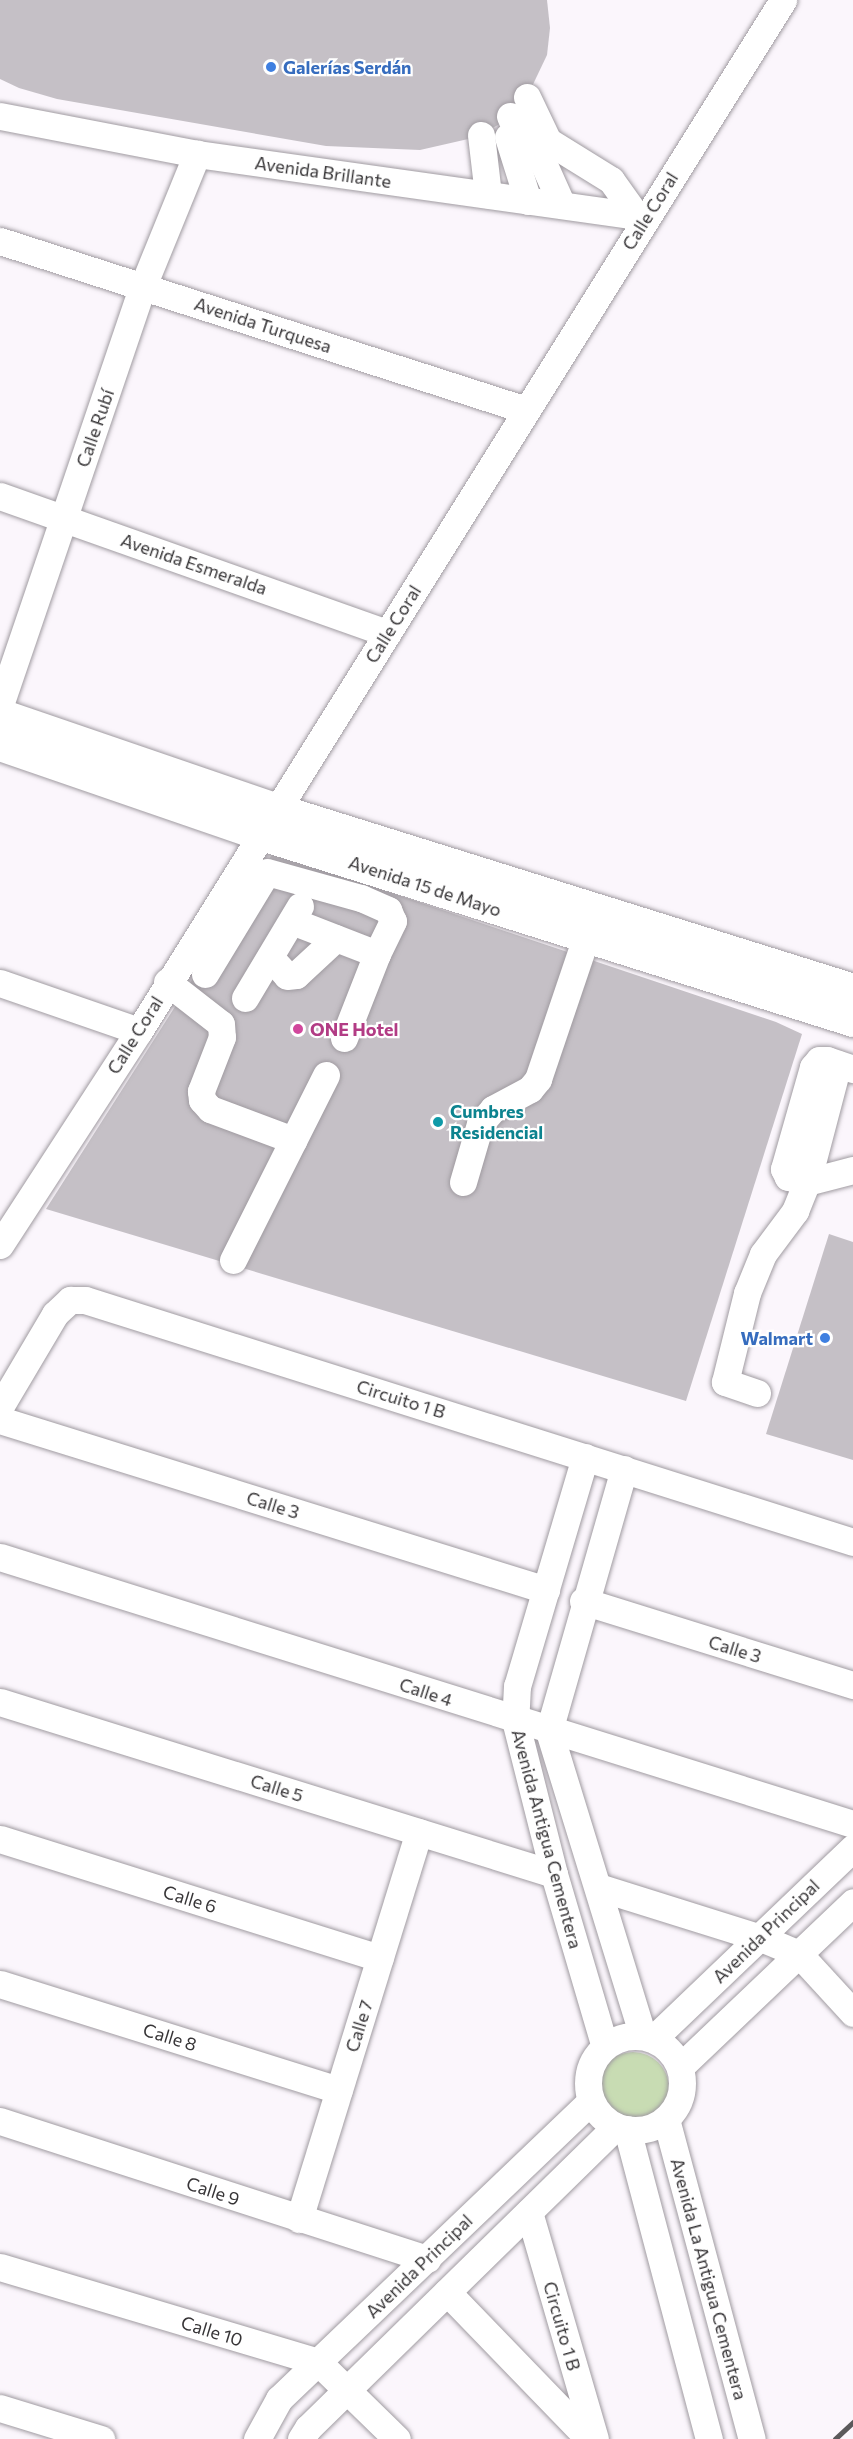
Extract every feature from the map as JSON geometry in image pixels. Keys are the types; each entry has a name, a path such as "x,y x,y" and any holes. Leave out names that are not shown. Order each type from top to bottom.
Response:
{"main road":[{"name":"Avenida 15 de Mayo","path":"0,715 269,822 332,856 366,883 782,985 853,990"},
{"name":"Avenida 15 de Mayo","path":"0,744 269,822 782,985 853,1020"}],"street":[{"name":"Calle Coral","path":"2,1240 139,1031 167,982 526,410 642,216 783,0"},
{"name":"Avenida Brillante","path":"0,116 197,154 642,216"},
{"path":"505,118 548,141 611,180 642,216"},
{"path":"505,118 527,200"},
{"path":"505,118 527,200"},
{"name":"Calle Rubí","path":"0,705 143,286 197,154"},
{"name":"Avenida Turquesa","path":"0,241 526,410"},
{"name":"Avenida Esmeralda","path":"0,496 387,633"},
{"path":"245,998 332,856"},
{"path":"205,974 267,872 311,887 366,883 392,915 344,1038"},
{"path":"292,921 377,954"},
{"path":"463,1182 480,1124 493,1109 530,1089 538,1079 585,937"},
{"path":"270,957 287,976 296,975 336,938"},
{"path":"167,982 221,1024 222,1037 201,1091 202,1100 210,1108 293,1140"},
{"path":"0,983 139,1031"},
{"path":"846,1066 819,1060 813,1067 784,1169 788,1177 807,1182 853,1170"},
{"path":"233,1260 326,1075"},
{"path":"757,1393 725,1382 747,1293 763,1254 795,1211 807,1182"},
{"name":"Circuito 1 B","path":"0,1407 55,1314 70,1300 85,1300 853,1542"},
{"name":"Calle 3","path":"0,1420 546,1590"},
{"name":"Avenida Antigua Cementera","path":"585,1457 517,1686 515,1720 554,1874 605,2047"},
{"name":"Avenida Antigua Cementera","path":"624,1469 584,1602 549,1731 648,2037 667,2047 680,2067"},
{"name":"Calle 4","path":"0,1557 549,1731 853,1824"},
{"name":"Calle 3","path":"584,1602 853,1686"},
{"name":"Calle 5","path":"0,1702 554,1874"},
{"name":"Calle 7","path":"299,2219 419,1832"},
{"name":"Calle 6","path":"0,1839 380,1958"},
{"name":"Avenida Principal","path":"648,2037 760,1938 853,1848"},
{"path":"598,1887 760,1938 799,1954 853,2013"},
{"path":"648,2037 622,2037 605,2047 591,2065 587,2079 591,2101 605,2121 621,2128 652,2128 666,2120 682,2091 680,2067 853,1902"},
{"name":"Calle 8","path":"0,1984 339,2090"},
{"name":"Avenida Principal","path":"257,2439 279,2399 591,2101"},
{"name":"Avenida La Antigua Cementera","path":"666,2120 752,2439"},
{"name":"Calle 9","path":"0,2121 427,2259"},
{"path":"301,2439 348,2389 529,2212 621,2128"},
{"path":"621,2128 709,2439"},
{"name":"Circuito 1 B","path":"529,2212 595,2439"},
{"name":"Calle 10","path":"0,2267 318,2362 397,2439"},
{"path":"447,2292 589,2439"},
{"path":"0,2408 101,2439"}],"green space":[{"path":"633,2052 653,2058 663,2068 669,2088 663,2108 653,2118 633,2124 613,2118 603,2108 597,2088 603,2068 613,2058"}],"building":[{"name":"Galerías Serdán","path":"0,0 547,0 550,28 547,55 527,97 503,122 477,137 420,150 326,146 57,99 19,88 0,79"},
{"name":"Cumbres Residencial","path":"273,853 776,1022 802,1034 686,1401 46,1209"},
{"name":"Walmart","path":"829,1234 853,1242 853,1460 766,1434"}],"railway":[{"path":"835,2439 853,2422"}],"place":[{"name":"Galerías Serdán","path":"271,67"},
{"name":"ONE Hotel","path":"298,1029"},
{"name":"Cumbres Residencial","path":"438,1122"},
{"name":"Walmart","path":"825,1338"}]}
